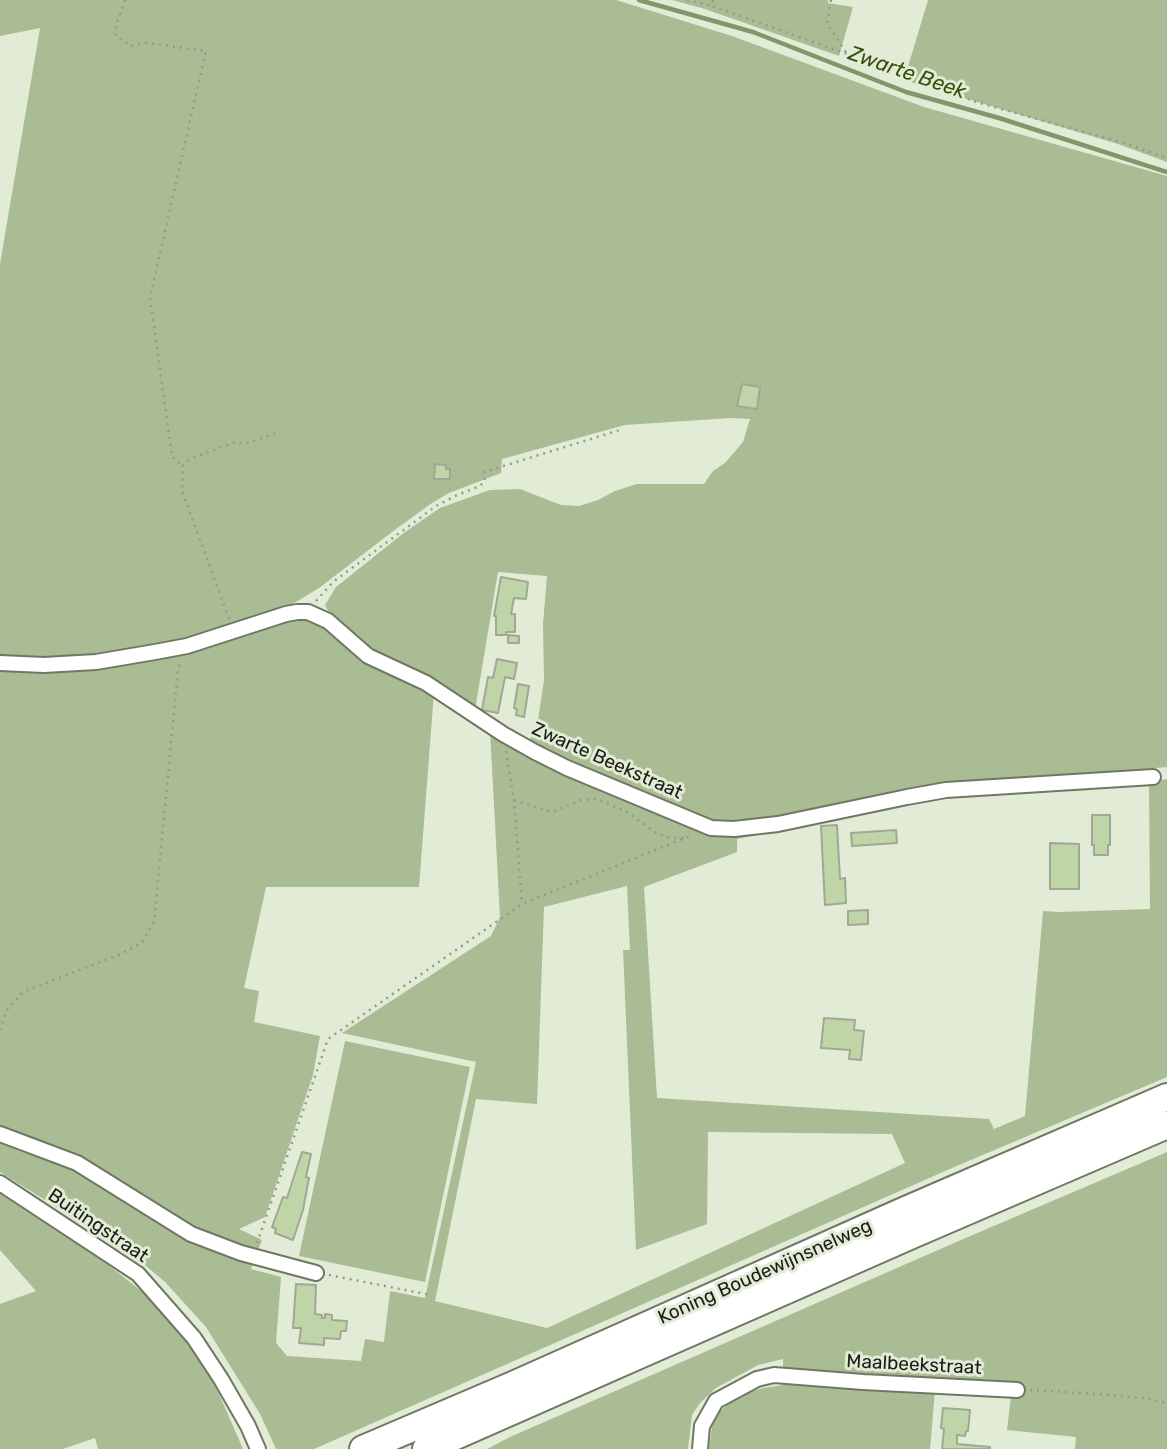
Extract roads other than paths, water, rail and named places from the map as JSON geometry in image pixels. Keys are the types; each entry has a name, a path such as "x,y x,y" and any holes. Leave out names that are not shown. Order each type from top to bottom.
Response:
{"highway":[{"name":"Koning Boudewijnsnelweg","path":"363,1449 1167,1097"},
{"name":"Koning Boudewijnsnelweg","path":"426,1449 1167,1125"}],"street":[{"name":"Zwarte Beekstraat","path":"0,663 44,665 96,662 187,646 286,614 308,612 328,621 368,656 426,683 535,752 711,828 734,829 778,824 946,790 1153,777"},
{"path":"0,1134 77,1163 191,1234 253,1256 316,1273"},
{"name":"Buitingstraat","path":"0,1183 138,1274 194,1338 221,1378 258,1449"},
{"name":"Maalbeekstraat","path":"699,1449 702,1426 716,1401 757,1379 774,1375 1017,1390"}],"waterway":[{"name":"Zwarte Beek","path":"639,0 753,32 906,92 999,118 1167,172"}]}
